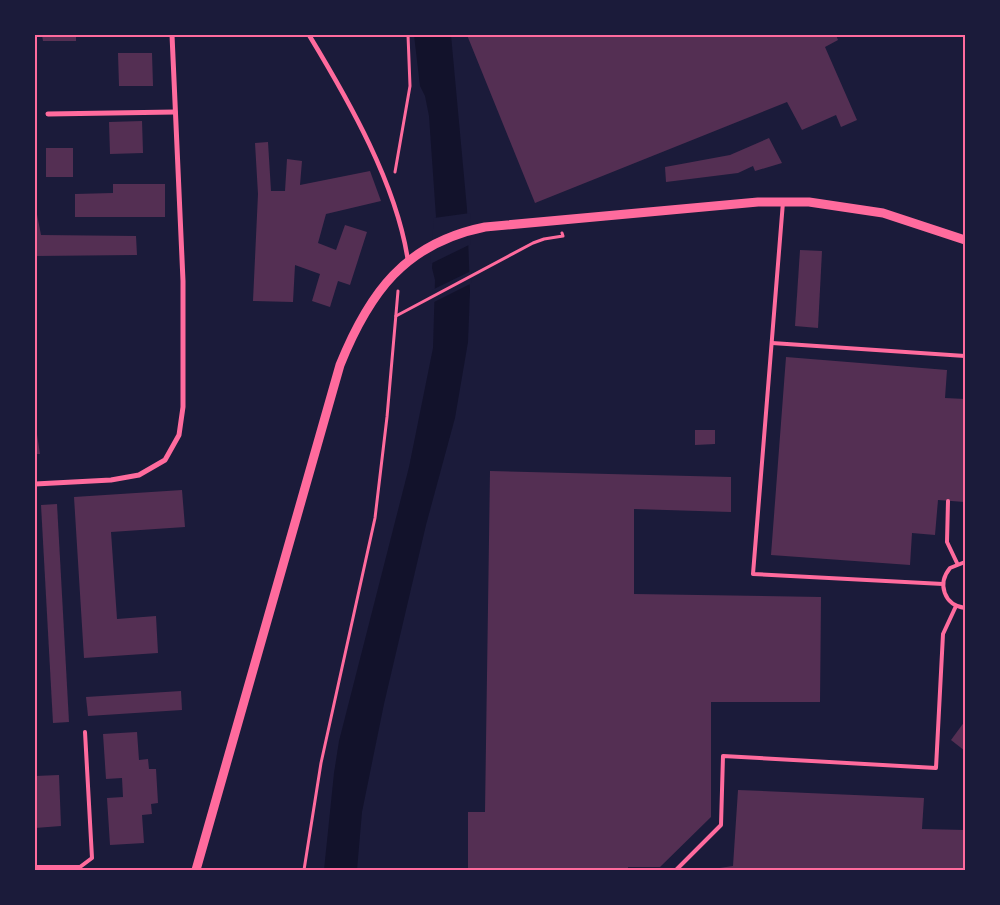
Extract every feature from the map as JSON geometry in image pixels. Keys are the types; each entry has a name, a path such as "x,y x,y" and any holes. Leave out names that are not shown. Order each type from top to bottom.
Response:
{"street":[{"path":"35,484 111,480 138,475 165,460 179,435 183,407 183,282 172,35"},
{"path":"309,35 335,78 394,202 411,259"},
{"path":"48,114 175,112"},
{"path":"196,870 340,365 364,312 386,282 411,259 453,235 492,226 784,201 834,204 867,210 965,240"}],"lane":[{"path":"784,201 753,574 943,584"},
{"path":"772,344 965,356"},
{"path":"948,501 947,542 957,563"},
{"path":"965,562 957,563 947,572 943,584 944,592 956,606 965,608"},
{"path":"676,870 721,825 724,756 936,768 943,634 956,606"},
{"path":"35,867 74,868 85,865 92,858 85,732"}],"path":[{"path":"394,202 395,163 410,86 408,35"},
{"path":"396,316 533,243 563,236 561,220"},
{"path":"304,870 321,763 375,518 387,417 399,269"}],"shaded area":[{"path":"414,35 451,35 467,209 470,291 468,342 455,418 426,525 384,704 362,812 357,870 324,870 339,741 409,467 433,348 435,280 432,268 436,217 429,116 425,96 420,86"}],"pier":[{"path":"470,213 471,244 430,264 434,218"},
{"path":"471,271 472,283 432,303 432,290"}],"building":[{"path":"42,35 76,35 76,41 43,41"},
{"path":"467,35 836,35 838,40 825,47 857,120 841,127 836,115 802,130 787,102 535,203"},
{"path":"118,53 152,53 153,86 119,86"},
{"path":"142,121 143,153 110,154 109,122"},
{"path":"769,138 782,163 755,171 753,166 738,173 666,182 665,167 730,155"},
{"path":"268,142 271,191 285,191 287,159 302,161 300,185 370,171 381,201 326,214 318,243 336,250 345,225 367,232 350,285 338,281 330,307 312,301 320,274 295,265 293,302 253,301 258,194 255,143"},
{"path":"46,148 73,148 73,177 46,177"},
{"path":"113,184 165,184 165,217 75,217 75,194 113,193"},
{"path":"35,204 41,235 136,236 137,255 35,256"},
{"path":"800,250 822,251 818,328 795,326"},
{"path":"786,357 947,370 945,398 965,399 965,502 938,500 935,535 912,533 910,565 771,555"},
{"path":"35,421 40,454 35,454"},
{"path":"695,430 715,430 715,444 695,445"},
{"path":"490,471 731,477 731,512 634,509 634,594 821,597 820,702 711,702 711,817 660,867 628,867 628,870 468,870 468,812 485,812"},
{"path":"182,490 185,527 111,532 117,619 156,616 158,653 84,658 74,497"},
{"path":"57,504 69,722 53,723 41,505"},
{"path":"181,691 182,710 88,716 86,697"},
{"path":"965,721 965,751 951,740"},
{"path":"137,732 139,760 148,759 149,769 156,769 158,803 151,804 152,814 142,815 144,843 110,845 107,798 123,797 122,778 106,779 103,734"},
{"path":"59,775 61,826 35,828 35,776"},
{"path":"738,790 924,798 922,829 965,830 965,870 706,870 733,866"}]}
